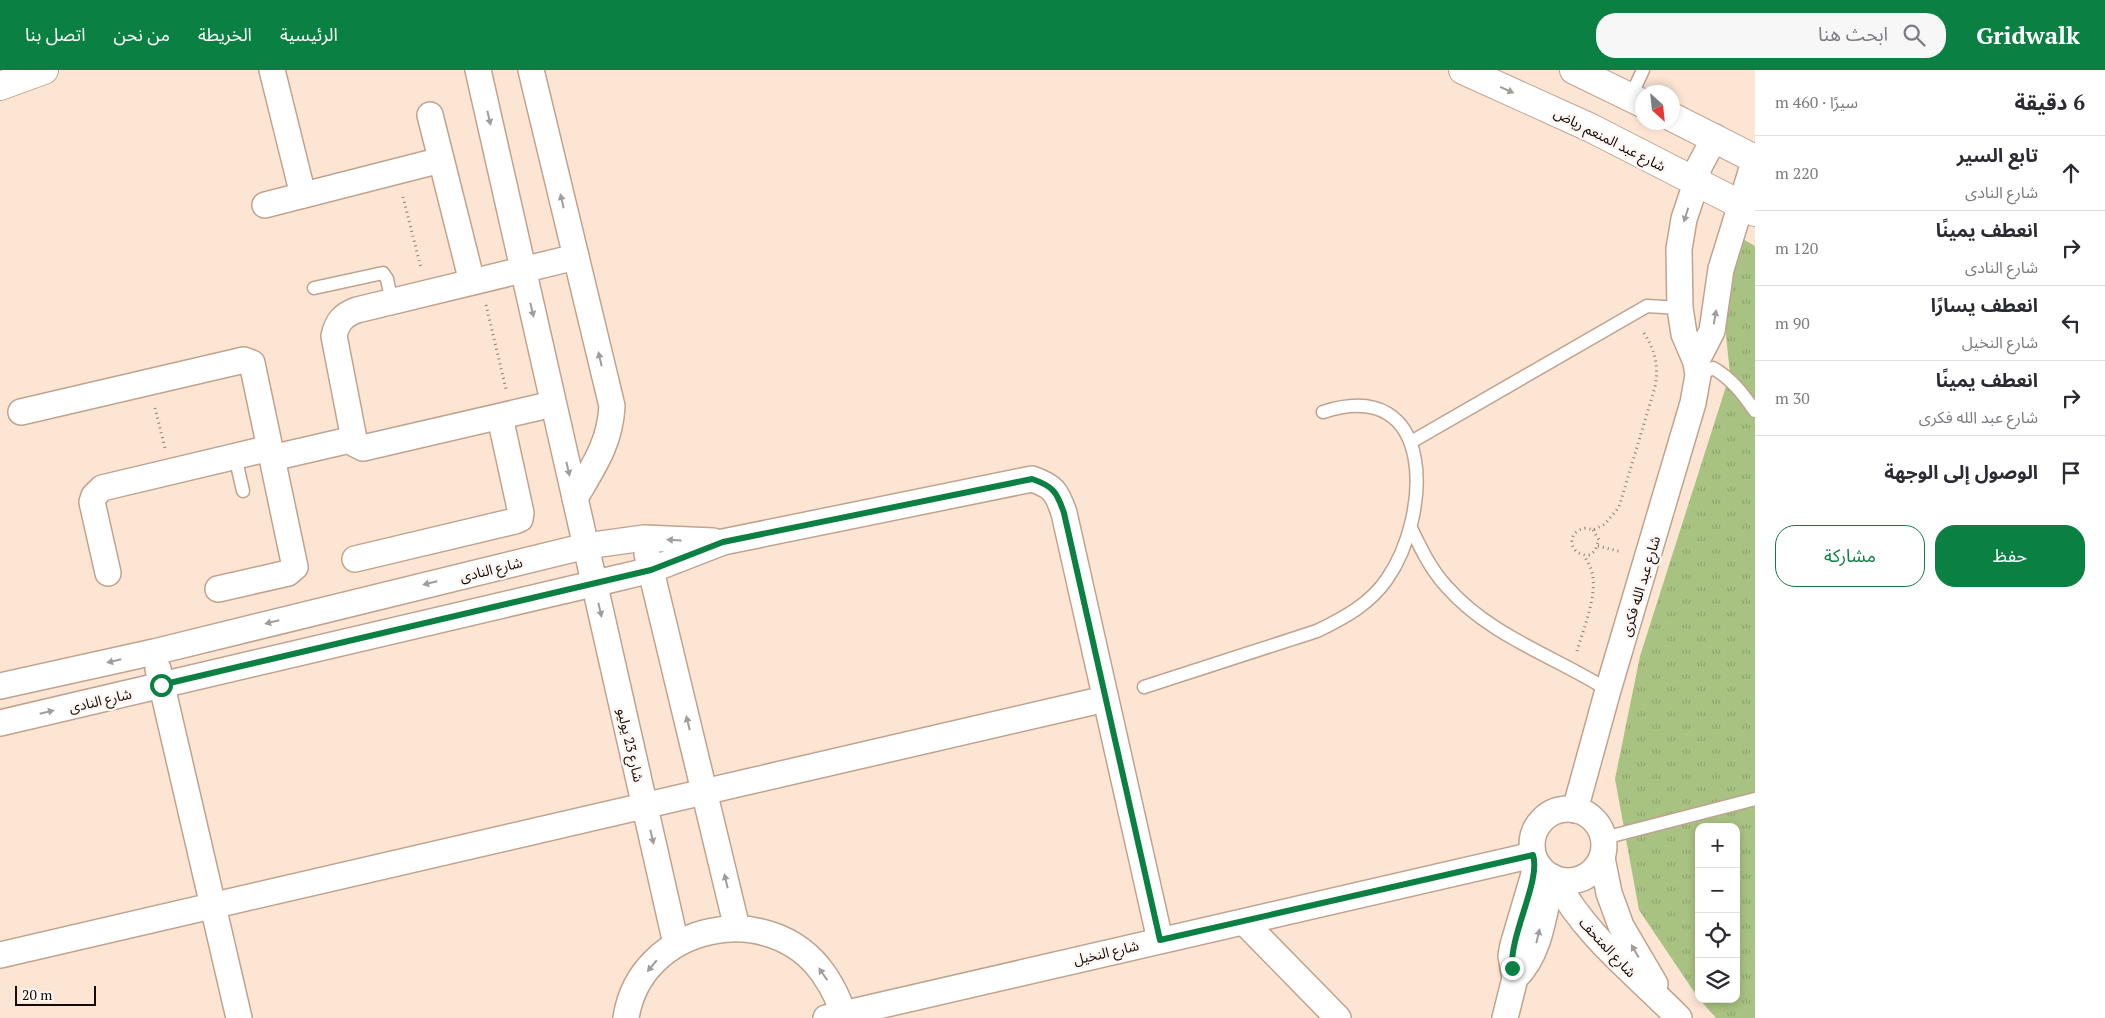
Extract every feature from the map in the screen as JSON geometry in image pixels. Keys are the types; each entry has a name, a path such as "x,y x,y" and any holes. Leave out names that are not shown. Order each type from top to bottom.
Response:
{"highway":[{"path":"0,86 44,70"},
{"name":"شارع عبد المنعم رياض","path":"1463,70 1590,128 1747,208"},
{"path":"1574,70 1635,100"},
{"path":"1680,121 1755,159"}],"street":[{"path":"272,70 303,195"},
{"name":"شارع 23 يوليو","path":"478,70 676,944"},
{"path":"531,70 612,406 611,422 602,452 575,498"},
{"path":"430,115 476,281"},
{"path":"1697,368 1684,334 1680,308 1681,234 1701,162 1715,137"},
{"name":"شارع عبد الله فكرى","path":"1575,810 1608,690 1690,412 1697,368 1712,331 1721,269 1747,208 1755,159"},
{"path":"265,205 441,160"},
{"path":"553,404 367,447 359,447 354,440 334,336 340,319 348,313 576,257"},
{"path":"21,412 248,360 253,367 295,568 288,573 218,589"},
{"path":"356,559 515,521 520,518 521,513 506,415"},
{"path":"108,573 92,502 94,496 102,488 170,470 235,456 271,453 354,440"},
{"name":"شارع النادى","path":"0,723 651,570 723,542 1032,479 1048,485 1059,497 1064,513 1160,940"},
{"path":"644,538 737,928"},
{"name":"شارع النادى","path":"0,686 154,652 586,546 644,538 723,542"},
{"path":"320,610 329,646"},
{"path":"154,652 239,1018"},
{"path":"0,955 1105,699"},
{"path":"1505,1018 1515,978 1512,962 1513,945 1534,874 1532,842 1535,831 1542,821 1557,811 1575,810 1585,813 1594,820 1603,848 1594,870 1583,878 1569,881 1553,878 1542,870 1534,857"},
{"name":"شارع المتحف","path":"1603,848 1609,893 1621,926 1674,1013"},
{"name":"شارع النخيل","path":"837,1017 1160,940 1534,857"},
{"path":"1515,978 1527,964 1536,944 1553,878"},
{"name":"شارع المتحف","path":"1553,878 1582,922 1604,947 1674,1013"},
{"path":"1244,922 1337,1018"},
{"path":"626,1018 627,1010 638,984 654,962 676,944 695,935 737,928 766,932 793,945 815,963 832,987 837,1017"}],"lane":[{"path":"1640,85 1643,70"},
{"path":"314,288 382,273 387,279 392,302"},
{"path":"1411,442 1647,306 1680,308"},
{"path":"1697,368 1713,368 1724,375 1734,383 1755,412"},
{"path":"1144,687 1317,631 1344,618 1367,601 1386,580 1401,555 1411,528 1417,500 1417,471 1411,442 1400,425 1384,412 1364,406 1343,406 1323,412"},
{"path":"235,456 243,491"},
{"path":"1411,528 1426,559 1441,580 1471,611 1499,631 1608,690"},
{"path":"1603,848 1755,799"}],"path":[{"path":"397,171 427,293"},
{"path":"476,281 506,415"},
{"path":"1593,530 1605,524 1619,507 1657,380 1658,373 1655,356 1647,338 1632,314"},
{"path":"150,382 170,470"},
{"path":"1572,669 1592,597 1594,583 1584,555 1574,549 1572,537 1581,528 1587,528 1593,530 1599,540 1598,546 1590,554 1584,555"}],"green space":[{"path":"1741,238 1755,246 1755,1018 1716,1018 1703,1003 1740,1003 1740,823 1695,823 1695,993 1639,910 1615,779 1640,656 1730,374 1724,316"}],"route":[{"path":"161,685 622,578 651,570 723,542 1032,479 1048,485 1059,497 1064,513 1160,940 1533,855 1534,874 1513,945 1511,956 1512,968"}]}
